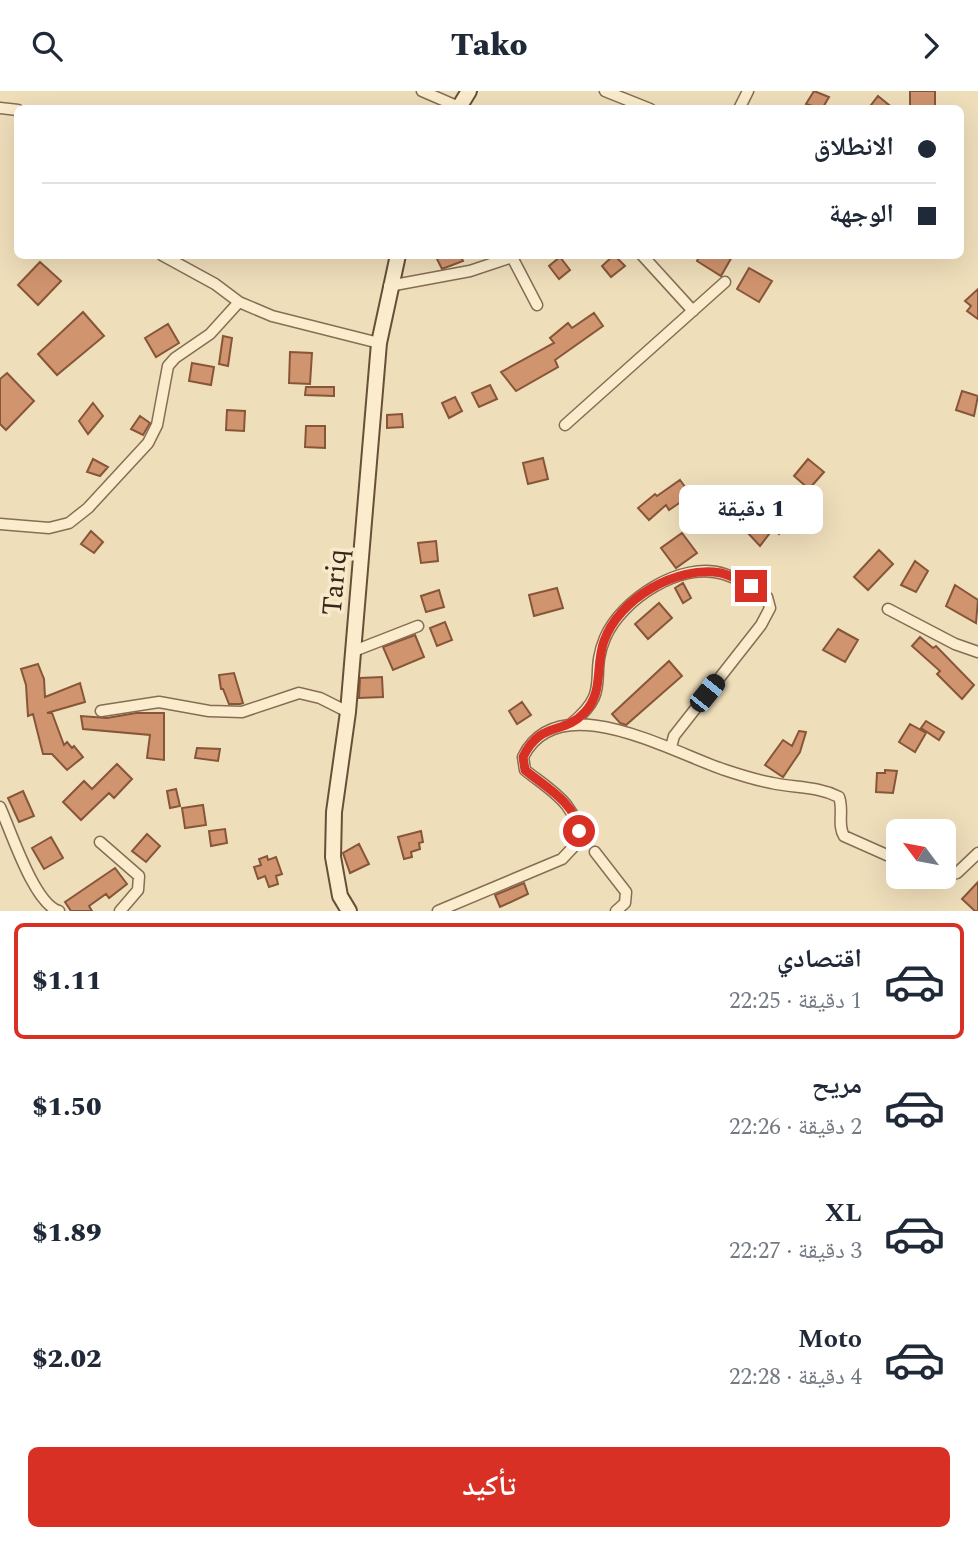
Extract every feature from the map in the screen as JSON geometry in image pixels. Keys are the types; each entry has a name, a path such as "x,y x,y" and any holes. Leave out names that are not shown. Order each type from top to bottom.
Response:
{"main road":[{"name":"Tariq","path":"349,911 340,896 333,857 334,813 354,651 379,343 397,259"}],"street":[{"path":"422,91 452,105"},
{"path":"605,91 640,105"},
{"path":"169,259 215,284 239,302 272,316 379,343"},
{"path":"389,286 470,271 504,259"},
{"path":"514,259 537,305"},
{"path":"646,259 693,311"},
{"path":"565,425 725,282"},
{"path":"0,524 49,528 69,523 88,508 148,443 157,425 169,366 175,358 210,334 239,302"},
{"path":"438,911 562,859 578,842 577,820 559,796 525,770 523,757 537,736 571,724 586,712 598,692 603,642 614,618 624,608 675,577 722,573 767,597 770,608 761,625 674,736 671,747"},
{"path":"888,609 955,644 978,652"},
{"path":"354,651 418,626"},
{"path":"101,711 159,702 234,713 299,693 310,694 348,712"},
{"path":"571,724 591,725 671,747 724,770 773,783 826,790 839,797 843,815 840,830 844,836 886,855"},
{"path":"0,807 34,885 46,904 59,911"},
{"path":"100,842 139,876 138,890 120,911"},
{"path":"595,852 626,892 625,902 616,911"},
{"path":"956,873 978,853"}],"building":[{"path":"814,91 829,97 824,105 806,104"},
{"path":"910,91 935,91 935,105 910,105"},
{"path":"878,96 889,105 871,105"},
{"path":"437,259 463,261 442,269"},
{"path":"562,259 570,270 559,279 549,266"},
{"path":"610,259 618,259 625,266 611,277 602,266"},
{"path":"698,259 731,259 721,276 697,261"},
{"path":"40,262 61,281 38,305 18,285"},
{"path":"749,268 772,281 759,302 737,289"},
{"path":"978,289 978,319 967,311 971,306 965,301"},
{"path":"83,312 104,336 57,375 38,354"},
{"path":"594,313 603,326 555,360 558,367 516,391 501,372 554,343 550,338 568,323 572,328"},
{"path":"168,324 179,343 156,357 145,338"},
{"path":"223,336 232,338 228,366 219,364"},
{"path":"290,352 312,353 310,384 289,383"},
{"path":"192,363 214,367 211,385 189,381"},
{"path":"7,373 34,401 6,430 0,424 0,379"},
{"path":"490,385 497,399 479,407 472,393"},
{"path":"306,387 334,387 334,396 305,395"},
{"path":"962,391 978,396 974,416 956,410"},
{"path":"455,397 462,411 449,418 442,403"},
{"path":"93,403 103,416 88,434 79,421"},
{"path":"227,410 245,411 244,431 226,430"},
{"path":"402,414 403,427 387,428 387,415"},
{"path":"140,416 150,423 143,435 131,429"},
{"path":"306,426 325,426 325,448 305,447"},
{"path":"543,458 548,479 528,484 523,463"},
{"path":"93,459 108,467 100,476 87,472"},
{"path":"808,459 824,472 809,489 794,476"},
{"path":"680,480 691,495 669,510 666,505 649,520 638,508 655,494 657,496"},
{"path":"776,512 788,522 779,534 773,529 760,546 747,532 755,519 765,526"},
{"path":"91,531 103,542 94,553 81,544"},
{"path":"682,533 697,553 676,568 661,548"},
{"path":"436,541 438,561 421,563 418,543"},
{"path":"879,550 893,564 868,590 854,577"},
{"path":"915,561 928,571 916,592 901,585"},
{"path":"683,583 691,598 683,603 675,588"},
{"path":"955,585 978,600 976,623 946,606"},
{"path":"557,588 563,608 534,616 529,595"},
{"path":"439,590 444,607 426,612 421,596"},
{"path":"659,603 672,618 648,639 635,624"},
{"path":"445,622 452,640 437,646 430,628"},
{"path":"838,629 858,640 845,662 823,650"},
{"path":"415,635 424,657 393,670 383,647"},
{"path":"920,637 933,648 936,646 974,685 962,699 937,674 940,671 912,646"},
{"path":"669,661 682,676 626,725 620,723 612,714"},
{"path":"38,664 44,679 45,697 80,683 85,702 47,713 52,713 64,745 67,742 72,748 74,746 83,757 67,770 52,754 43,754 33,714 28,716 26,685 21,669"},
{"path":"234,673 243,703 240,704 229,704 221,689 219,675"},
{"path":"382,677 383,697 359,698 360,678"},
{"path":"522,702 531,715 517,724 509,711"},
{"path":"136,713 164,713 164,760 147,758 150,735 83,729 81,716 107,718"},
{"path":"926,721 944,732 939,740 921,728"},
{"path":"910,724 926,733 915,752 899,742"},
{"path":"799,731 806,732 800,752 783,777 765,765 783,740 792,746"},
{"path":"197,748 220,749 218,761 195,758"},
{"path":"117,764 132,779 114,798 109,793 81,820 63,802 84,781 92,789"},
{"path":"885,770 897,771 893,793 876,792 877,773 885,773"},
{"path":"176,789 180,806 170,808 167,791"},
{"path":"23,791 34,816 19,822 8,798"},
{"path":"203,805 206,825 185,828 182,808"},
{"path":"225,829 227,843 211,846 209,831"},
{"path":"421,831 423,842 419,843 420,849 411,852 412,857 404,859 398,837"},
{"path":"147,834 160,846 146,862 132,851"},
{"path":"51,837 63,858 44,869 32,848"},
{"path":"359,844 369,864 350,873 343,853"},
{"path":"267,856 268,860 276,857 282,874 276,876 278,884 269,887 265,876 258,879 254,867 261,865 259,859"},
{"path":"115,868 127,884 109,898 106,894 89,906 92,911 71,911 65,902"},
{"path":"978,882 978,911 975,911 962,899"},
{"path":"524,883 528,894 500,907 495,895"}],"route":[{"path":"579,831 577,820 559,796 525,770 523,757 528,745 537,736 555,727 571,724 586,712 598,692 598,667 603,642 614,618 635,600 675,577 722,573 751,586"}]}
